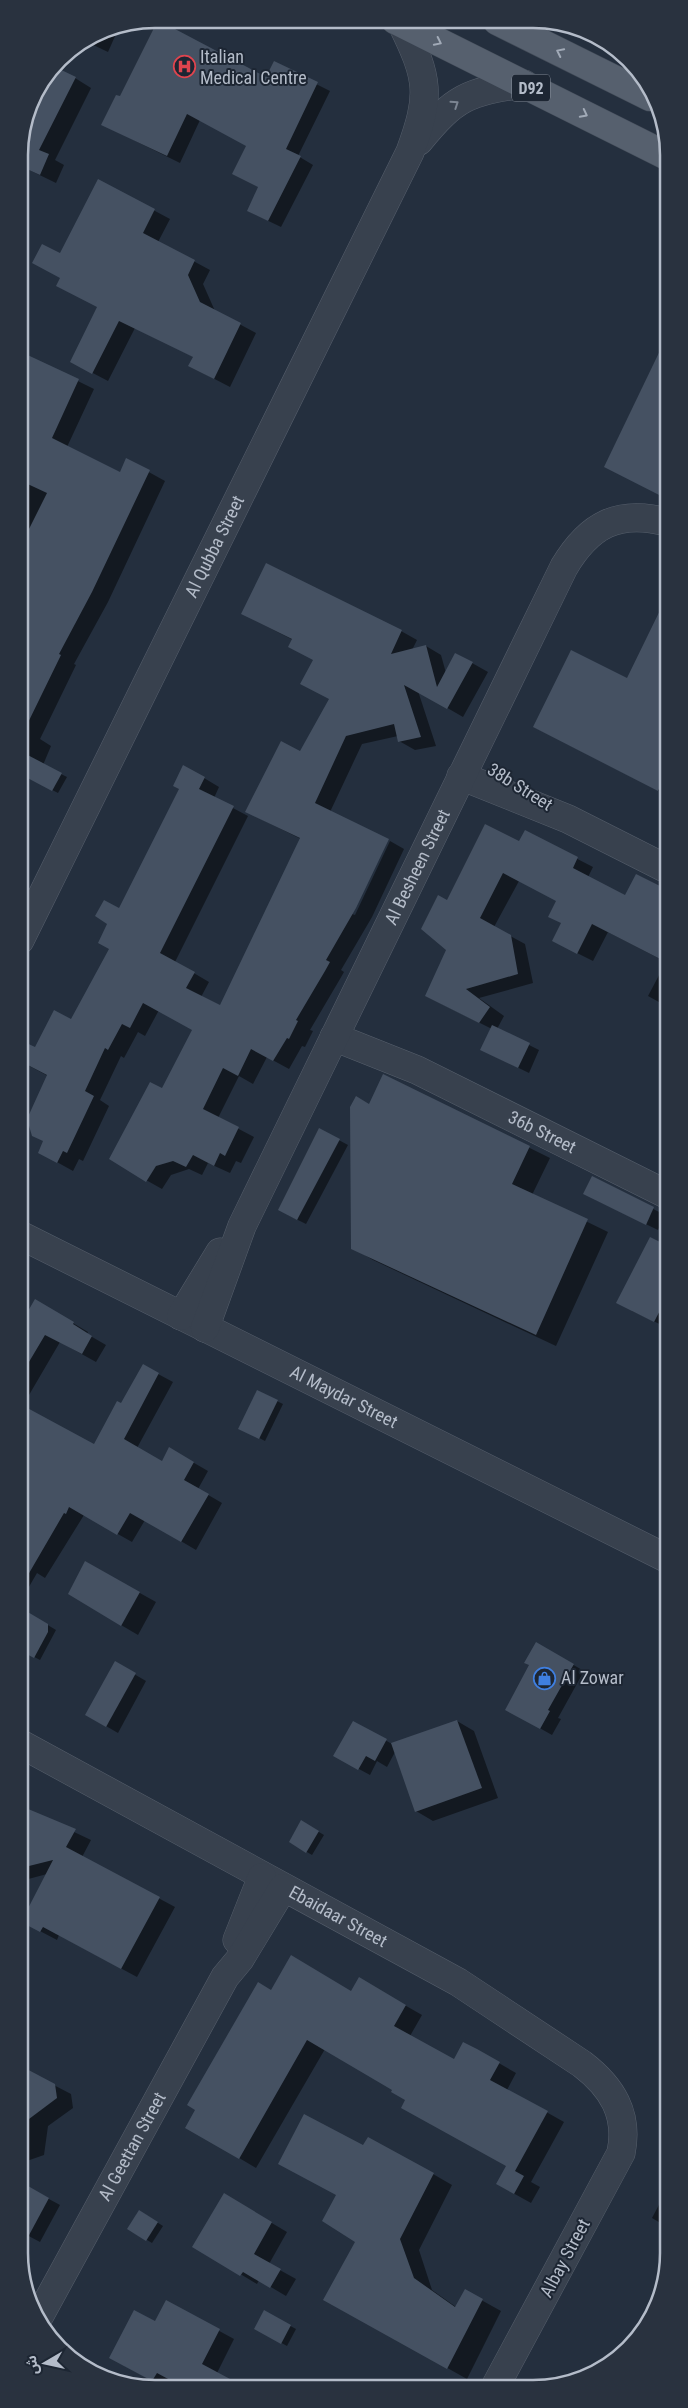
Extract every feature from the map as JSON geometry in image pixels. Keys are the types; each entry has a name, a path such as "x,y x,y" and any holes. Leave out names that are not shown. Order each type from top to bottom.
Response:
{"main road":[{"name":"D92","path":"411,28 660,152"},
{"name":"D92","path":"511,28 646,95"}],"street":[{"name":"Al Qubba Street","path":"28,924 410,152 423,115 425,90 421,65 402,28"},
{"name":"Al Qubba Street","path":"410,152 436,120 456,102 480,90 524,84"},
{"name":"Al Besheen Street","path":"193,1322 217,1257 242,1226 564,567 576,548 590,532 609,522 628,518 647,518 660,521"},
{"name":"38b Street","path":"466,766 660,865"},
{"name":"36b Street","path":"339,1027 417,1070 660,1191"},
{"name":"Al Maydar Street","path":"28,1239 660,1555"},
{"name":"Ebaidaar Street","path":"28,1748 272,1883 458,1982 599,2077 612,2093 620,2109 624,2126"},
{"name":"Al Geettan Street","path":"42,2312 225,1977 233,1949 272,1883"},
{"name":"Albay Street","path":"499,2380 615,2166 624,2140 624,2126"}],"building":[{"path":"154,28 173,28 266,77 274,61 318,82 286,149 301,156 268,221 247,211 258,187 232,174 246,146 187,114 167,156 101,125 116,95 120,96"},
{"path":"60,70 76,77 39,150 49,154 40,175 29,170 28,172 28,146 34,113 44,91"},
{"path":"98,179 155,209 143,233 195,260 188,275 200,302 241,323 214,379 188,366 193,357 119,321 92,374 70,362 97,307 56,286 60,278 32,263 42,244 60,253"},
{"path":"660,351 660,495 604,467"},
{"path":"28,355 79,379 52,438 120,472 126,458 150,470 92,592 59,654 61,655 28,723 28,531 47,493 28,484"},
{"path":"266,563 402,630 391,654 426,645 437,687 455,653 473,662 447,709 404,685 421,737 398,742 394,724 346,736 315,803 389,839 356,908 326,960 330,962 296,1020 298,1021 289,1039 287,1038 273,1061 251,1049 238,1076 223,1068 203,1109 239,1127 225,1156 220,1153 214,1166 193,1155 186,1167 173,1161 156,1166 146,1182 109,1159 150,1082 162,1088 192,1030 143,1003 130,1028 122,1024 108,1050 105,1048 85,1091 94,1096 67,1153 63,1151 57,1163 38,1153 43,1141 32,1136 28,1122 28,1117 47,1075 28,1065 28,1044 35,1047 54,1010 71,1019 109,949 98,943 107,924 95,916 104,900 119,908 179,789 173,786 183,765 205,777 199,789 234,806 160,953 195,972 186,988 220,1005 300,838 245,812 281,741 300,751 329,699 300,684 313,660 288,647 292,639 241,614"},
{"path":"660,610 660,787 658,791 533,727 571,650 627,678"},
{"path":"28,755 62,773 52,791 28,778"},
{"path":"485,824 519,841 525,830 578,857 573,868 625,895 636,874 660,886 660,959 592,924 577,954 552,941 561,923 548,917 556,901 503,873 480,918 511,935 518,974 466,989 490,1007 479,1023 425,996 446,950 421,929 438,895 447,900"},
{"path":"492,1025 530,1043 518,1068 480,1050"},
{"path":"383,1074 530,1146 512,1184 588,1219 536,1335 351,1249 350,1107 356,1096 369,1104"},
{"path":"319,1128 340,1139 297,1220 278,1210"},
{"path":"592,1176 654,1207 646,1225 583,1194"},
{"path":"650,1237 660,1242 660,1310 654,1322 616,1303"},
{"path":"35,1299 74,1322 73,1324 92,1336 82,1354 45,1335 28,1364 28,1311"},
{"path":"143,1364 159,1373 124,1439 162,1461 169,1447 194,1462 184,1480 209,1494 181,1542 130,1513 117,1535 69,1507 28,1575 28,1408 94,1444 117,1401 121,1403"},
{"path":"257,1390 278,1400 259,1439 238,1429"},
{"path":"85,1561 140,1592 121,1626 68,1594"},
{"path":"28,1612 48,1624 48,1632 34,1658 28,1655"},
{"path":"536,1642 574,1664 548,1710 550,1711 540,1729 505,1710 529,1665 524,1663"},
{"path":"115,1661 136,1673 106,1727 85,1715"},
{"path":"457,1720 482,1788 415,1812 391,1743"},
{"path":"353,1721 387,1739 375,1761 366,1756 358,1770 333,1756"},
{"path":"28,1809 76,1829 66,1847 160,1897 121,1969 43,1927 40,1932 28,1926 28,1908 53,1860 28,1866"},
{"path":"301,1820 319,1831 306,1853 289,1842"},
{"path":"291,1955 351,1991 359,1977 406,2005 394,2026 454,2059 463,2042 500,2062 490,2080 548,2111 515,2171 524,2176 514,2194 496,2184 506,2166 401,2108 405,2100 391,2092 392,2090 307,2040 239,2159 185,2128 195,2110 187,2105 258,1982 271,1990"},
{"path":"28,2070 55,2084 57,2098 28,2120"},
{"path":"304,2114 363,2145 368,2137 434,2173 400,2239 414,2278 455,2307 465,2289 483,2299 447,2369 323,2300 355,2242 322,2221 336,2195 278,2164"},
{"path":"28,2186 49,2198 28,2237"},
{"path":"224,2193 272,2222 254,2254 281,2269 270,2288 243,2272 240,2276 192,2247"},
{"path":"139,2210 158,2222 146,2241 127,2229"},
{"path":"166,2300 220,2329 202,2364 232,2380 170,2380 157,2373 153,2380 150,2380 109,2358 134,2310 155,2321"},
{"path":"264,2310 291,2325 281,2344 254,2329"}],"place":[{"name":"Italian Medical Centre","path":"184,67"},
{"name":"Al Zowar","path":"545,1678"}]}
